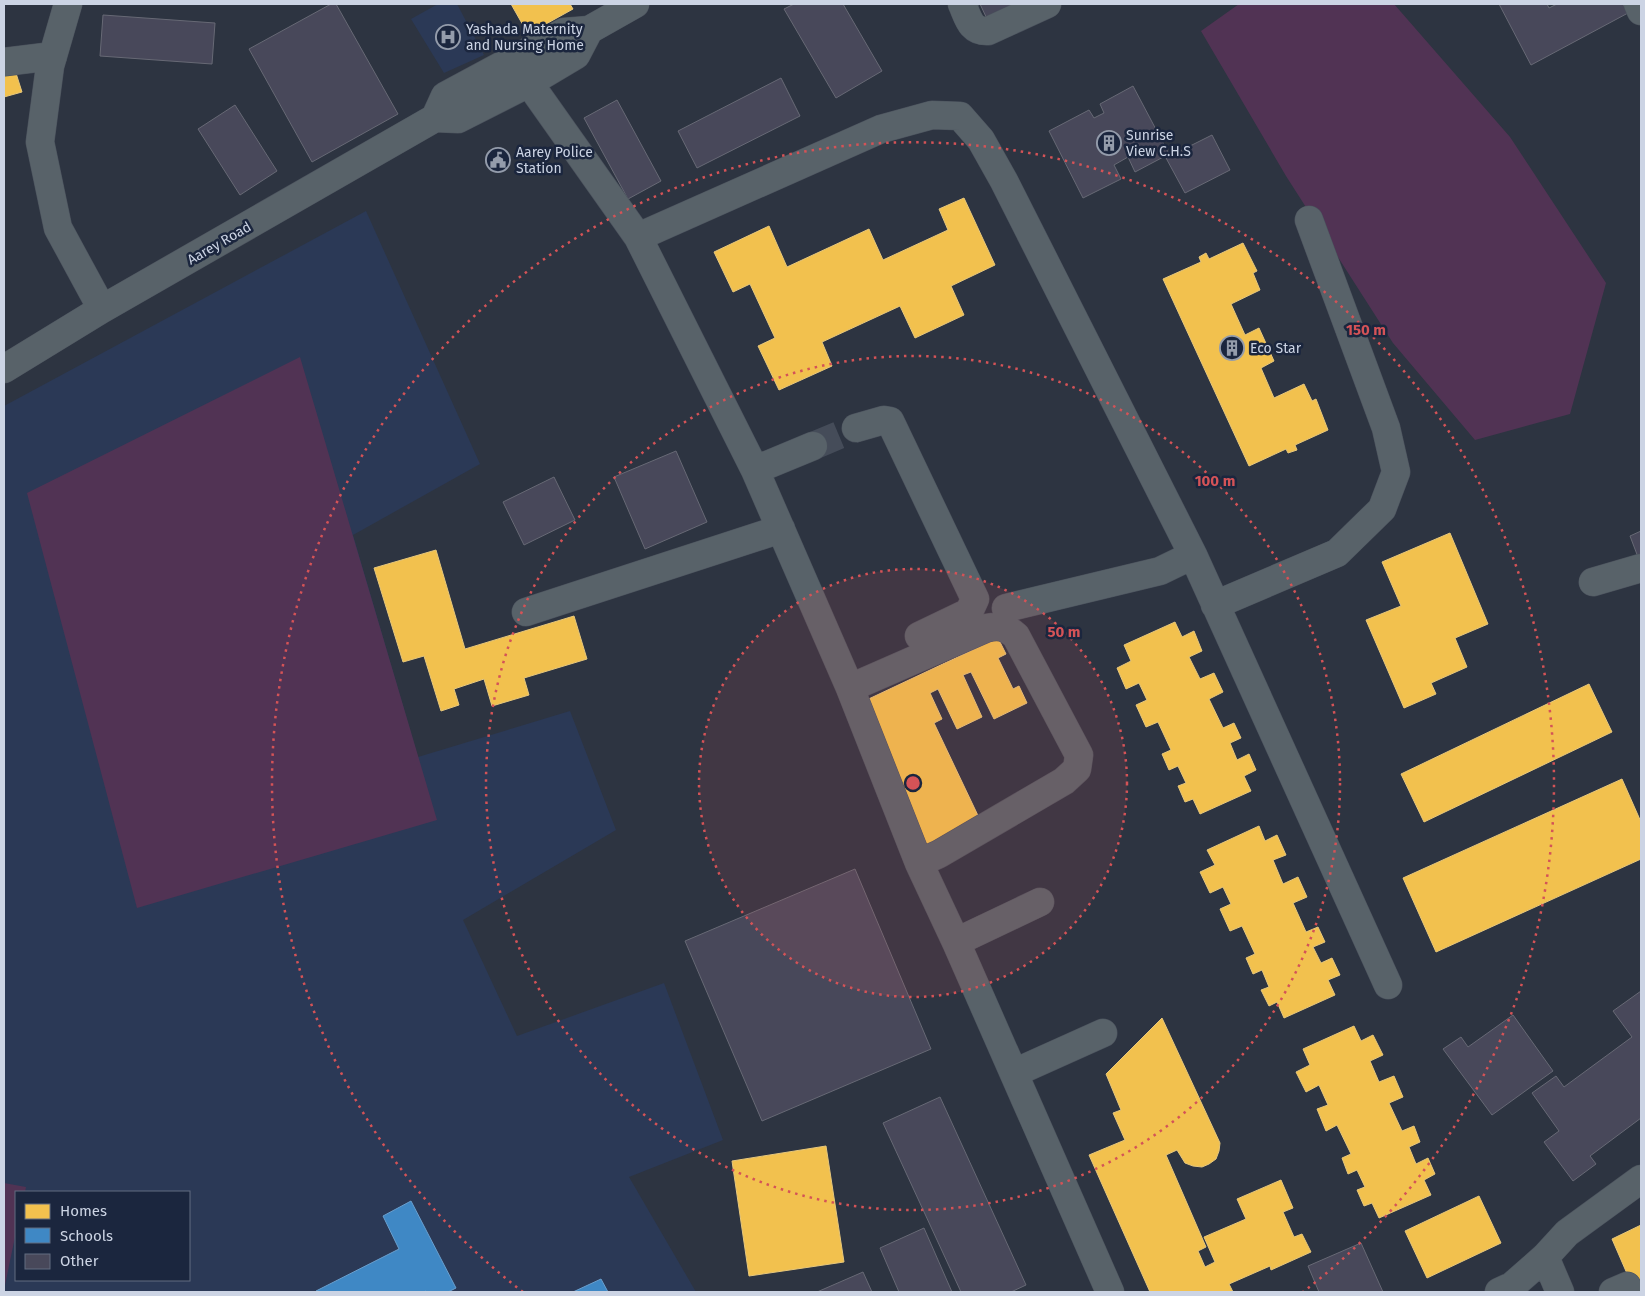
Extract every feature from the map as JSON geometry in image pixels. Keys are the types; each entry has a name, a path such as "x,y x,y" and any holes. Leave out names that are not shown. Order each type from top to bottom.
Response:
{"street":[{"path":"68,4 50,66 40,142 58,228 102,310"},
{"path":"589,30 576,55 529,83 458,119 435,118 445,96 564,32 589,30 635,4"},
{"path":"962,4 973,28 980,32 988,31 1048,4"},
{"path":"1638,4 1641,11"},
{"path":"4,62 53,56"},
{"path":"514,59 638,237 755,470 846,679 919,863 956,942 1110,1292"},
{"path":"638,237 881,129 932,115 960,116 981,140 1004,181 1193,555 1388,985"},
{"name":"Aarey Road","path":"4,369 102,310 435,118"},
{"path":"1215,605 1337,553 1382,510 1396,472 1386,428 1309,220"},
{"path":"846,679 887,652 969,612 975,599 890,421 884,420 856,428"},
{"path":"755,470 813,446"},
{"path":"526,612 781,529"},
{"path":"1006,608 1160,571 1193,555"},
{"path":"1593,582 1641,568"},
{"path":"846,679 987,628 998,626 1007,628 1016,636 1079,756 1077,769 1064,781 939,854 919,863"},
{"path":"956,942 1040,902"},
{"path":"1014,1074 1103,1033"},
{"path":"1499,1292 1512,1286 1545,1257 1567,1232 1641,1179"},
{"path":"1545,1257 1560,1292"}],"shaded area":[{"name":"Yashada Maternity and Nursing Home","path":"438,4 457,4 484,55 444,73 411,19"},
{"path":"1239,4 1394,4 1510,137 1606,283 1570,414 1475,440 1393,343 1286,176 1201,31"},
{"path":"366,211 480,464 353,535 418,757 570,711 616,830 463,920 517,1036 664,983 723,1140 629,1177 696,1292 4,1292 4,406"},
{"path":"300,357 437,820 137,908 27,493"},
{"path":"4,1183 26,1187 25,1191 15,1191 15,1237 4,1290"}],"building: Homes":[{"path":"511,4 570,4 573,9 528,34"},
{"path":"14,67 22,92 4,97 4,70"},
{"path":"964,198 995,265 951,286 964,315 915,338 900,306 822,342 832,366 779,390 758,346 775,338 750,284 733,292 714,252 769,226 787,267 869,229 883,260 948,230 939,209"},
{"name":"Eco Star","path":"1243,243 1257,271 1253,273 1260,290 1231,304 1245,335 1259,328 1274,361 1261,368 1274,398 1304,384 1312,401 1316,399 1328,430 1295,445 1297,450 1288,453 1286,449 1249,466 1163,279 1201,262 1199,257 1206,253 1209,259"},
{"path":"1450,533 1488,624 1455,638 1467,667 1431,683 1436,694 1404,708 1366,620 1401,606 1382,562"},
{"path":"436,550 465,649 574,616 587,659 524,678 529,695 492,706 484,679 454,689 459,705 441,711 424,656 403,662 374,568"},
{"path":"1175,622 1182,637 1194,631 1202,651 1189,657 1200,679 1214,673 1223,692 1209,699 1223,728 1234,723 1241,738 1230,743 1237,760 1249,754 1256,770 1244,776 1251,791 1200,814 1193,799 1185,802 1178,786 1186,783 1178,766 1169,770 1162,754 1171,750 1158,722 1146,727 1136,705 1147,700 1139,683 1126,689 1117,668 1131,661 1124,645"},
{"path":"998,638 1006,654 998,658 1013,689 1019,686 1027,703 994,719 971,672 963,675 982,717 957,729 938,689 930,693 942,719 934,723 982,824 928,850 858,704"},
{"path":"1589,684 1612,732 1424,822 1401,774"},
{"path":"1622,779 1641,822 1641,859 1436,952 1403,878"},
{"path":"1259,826 1265,841 1277,835 1286,855 1273,860 1283,884 1298,877 1307,897 1293,903 1306,932 1318,927 1325,942 1313,947 1321,963 1332,958 1340,975 1328,980 1335,995 1284,1018 1277,1002 1269,1006 1261,990 1269,987 1262,970 1253,974 1246,958 1255,954 1242,926 1230,931 1220,909 1231,904 1223,887 1210,893 1200,872 1215,865 1207,850"},
{"path":"1162,1018 1220,1143 1216,1159 1202,1167 1185,1163 1177,1150 1166,1155 1206,1247 1198,1251 1205,1267 1215,1262 1204,1237 1246,1219 1237,1199 1281,1180 1293,1208 1283,1212 1294,1237 1302,1234 1311,1252 1271,1270 1270,1266 1229,1284 1233,1292 1150,1292 1089,1155 1125,1140 1113,1113 1121,1110 1106,1074"},
{"path":"1354,1026 1361,1041 1373,1035 1383,1055 1370,1061 1379,1082 1394,1076 1403,1097 1389,1103 1402,1131 1414,1126 1420,1142 1409,1147 1416,1164 1428,1158 1435,1174 1424,1180 1431,1195 1379,1218 1372,1203 1364,1206 1357,1190 1365,1187 1357,1170 1348,1174 1342,1158 1351,1154 1337,1125 1326,1131 1317,1109 1328,1105 1319,1085 1306,1092 1296,1072 1310,1065 1303,1049"},
{"path":"826,1146 844,1262 749,1276 732,1161"},
{"path":"1479,1196 1501,1243 1427,1278 1405,1231"},
{"path":"1641,1225 1641,1292 1635,1292 1612,1239"}],"building: Schools":[{"path":"411,1201 456,1288 448,1292 316,1291 399,1249 383,1216"},
{"path":"601,1279 608,1292 573,1292"}],"building: Other":[{"path":"331,4 336,4 398,114 312,162 249,49"},
{"path":"794,4 843,4 882,71 836,98 784,9"},
{"path":"980,4 1024,4 988,21"},
{"path":"1499,4 1547,4 1549,8 1557,4 1623,4 1628,13 1531,65"},
{"path":"103,15 215,23 212,64 100,56"},
{"path":"781,78 800,116 697,168 678,131"},
{"name":"Sunrise View C.H.S","path":"1133,86 1169,154 1135,172 1128,157 1114,165 1121,179 1083,198 1049,131 1089,110 1094,118 1104,113 1100,104"},
{"path":"617,100 661,181 628,199 584,118"},
{"path":"235,105 277,171 240,195 198,129"},
{"path":"1212,135 1230,170 1185,193 1166,158"},
{"path":"676,451 707,522 645,549 614,477"},
{"path":"554,477 575,520 524,545 503,502"},
{"path":"1641,531 1641,565 1630,536"},
{"path":"855,869 931,1049 762,1121 685,941"},
{"path":"1641,991 1641,1118 1590,1156 1596,1164 1573,1181 1544,1142 1559,1131 1532,1093 1556,1076 1564,1087 1632,1037 1613,1011"},
{"path":"1513,1015 1553,1071 1492,1115 1443,1049 1461,1037 1468,1047"},
{"path":"940,1097 1026,1285 1011,1292 961,1292 883,1123"},
{"path":"924,1228 952,1292 899,1292 880,1248"},
{"path":"1361,1243 1383,1292 1319,1292 1308,1266"},
{"path":"863,1272 872,1292 817,1292"}],"tunnel":[{"path":"813,446 856,428"}],"place":[{"name":"Yashada Maternity and Nursing Home","path":"448,37"},
{"name":"Sunrise View C.H.S","path":"1109,143"},
{"name":"Aarey Police Station","path":"498,160"},
{"name":"Eco Star","path":"1232,348"}]}
